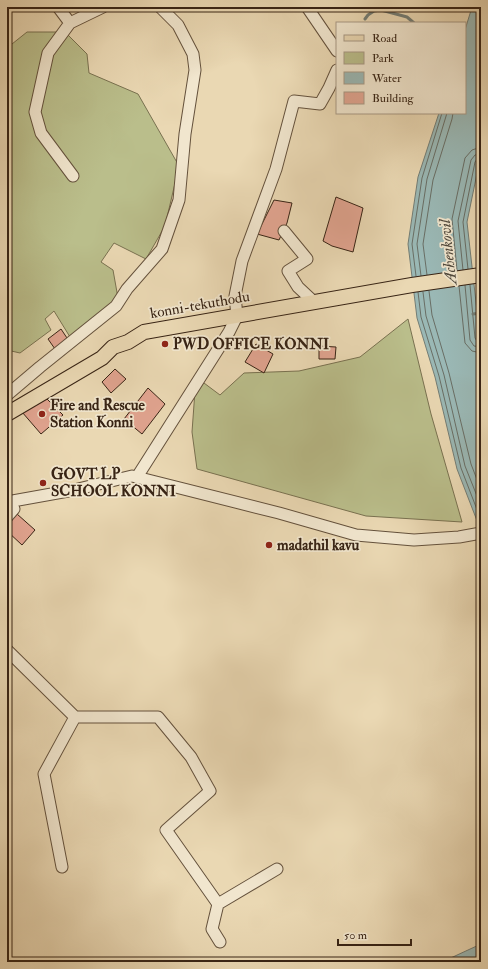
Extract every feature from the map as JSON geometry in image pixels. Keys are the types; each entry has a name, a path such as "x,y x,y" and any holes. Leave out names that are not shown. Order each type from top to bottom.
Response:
{"main road":[{"name":"konni-tekuthodu","path":"7,414 102,358 112,348 128,342 144,332 412,284 478,275"}],"street":[{"path":"58,7 70,23"},
{"path":"73,176 41,133 35,112 48,53 70,23 103,7"},
{"path":"7,395 116,306 127,289 162,249 179,200 185,134 195,70 193,54 178,25 160,7"},
{"path":"307,7 336,49"},
{"path":"137,477 229,332 237,316 235,296 242,261 276,169 294,101 320,104 336,72"},
{"path":"284,231 307,259 288,271 298,287 320,301"},
{"path":"9,510 74,490 132,476 279,513 356,535 414,540 459,537 481,533"},
{"path":"7,650 75,717 158,717 191,757 210,791 166,830 218,904"},
{"path":"62,867 44,774 75,717"},
{"path":"220,942 212,929 218,904 277,869"}],"green space":[{"path":"27,32 65,32 87,54 89,73 138,94 179,166 165,226 146,259 114,243 101,262 113,270 118,298 70,337 54,311 45,319 51,330 20,353 7,350 7,48"},
{"path":"408,319 431,414 462,522 366,516 197,469 192,432 196,377 220,395 244,373 299,371 360,357"}],"water":[{"name":"Achenkovil","path":"472,7 481,7 481,154 467,222 481,347 481,531 457,469 435,377 417,318 408,244 418,177 439,114 466,114 466,27"},
{"path":"481,944 481,962 442,962"}],"building":[{"path":"336,197 363,208 353,252 332,246 323,241"},
{"path":"274,200 292,203 287,223 279,240 257,234"},
{"path":"61,329 67,338 55,349 48,339"},
{"path":"256,344 273,354 264,373 245,362"},
{"path":"319,346 336,347 335,359 319,359"},
{"path":"115,369 126,379 111,393 102,382"},
{"path":"148,388 165,404 142,434 124,419"},
{"name":"Fire and Rescue Station Konni","path":"43,395 63,415 41,434 22,412"},
{"path":"17,514 35,530 22,545 7,531 7,526"}],"waterway":[{"path":"365,19 374,11 381,10 407,17 413,22"},
{"path":"473,314 481,313"}],"place":[{"name":"PWD OFFICE KONNI","path":"165,344"},
{"name":"Fire and Rescue Station Konni","path":"42,414"},
{"name":"GOVT LP SCHOOL KONNI","path":"43,483"},
{"name":"madathil kavu","path":"269,545"}]}
